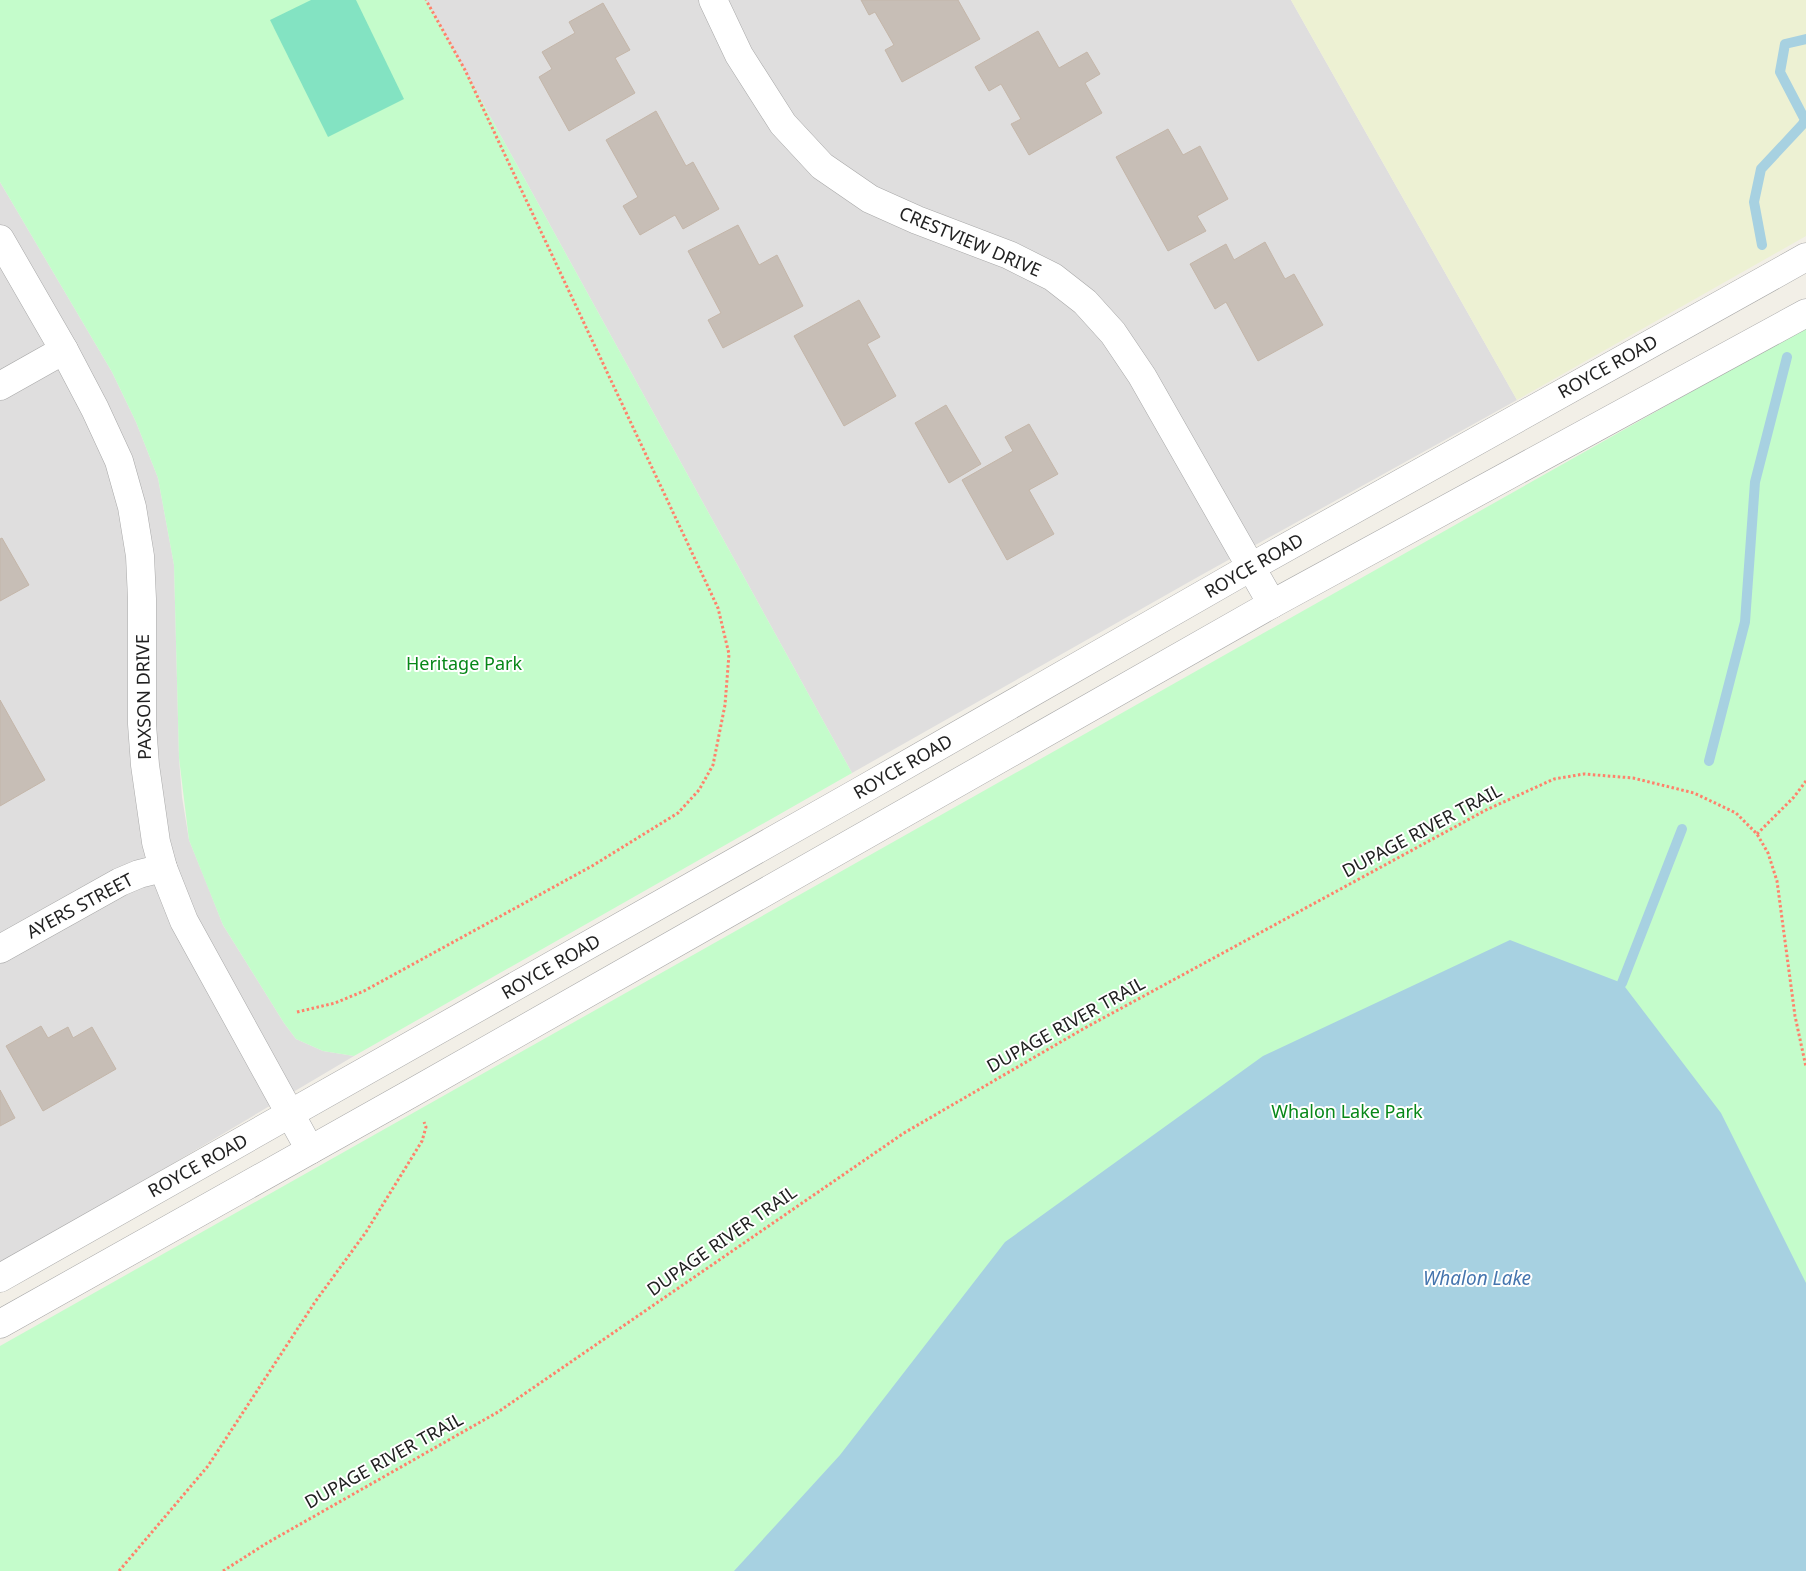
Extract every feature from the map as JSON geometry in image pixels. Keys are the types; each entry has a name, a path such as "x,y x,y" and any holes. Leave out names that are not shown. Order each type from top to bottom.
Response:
{"street":[{"name":"CRESTVIEW DRIVE","path":"714,0 739,55 784,124 822,166 870,199 917,220 1009,254 1053,277 1085,302 1114,333 1142,376 1272,604"},
{"name":"PAXSON DRIVE","path":"0,238 64,350 95,409 119,461 132,507 140,556 142,724 145,765 156,842 163,868 184,921 310,1150"},
{"name":"ROYCE ROAD","path":"0,1278 1251,567 1806,257"},
{"path":"0,1324 1272,604 1806,313"},
{"path":"0,386 64,350"},
{"name":"AYERS STREET","path":"0,949 120,882 139,874 163,868"}],"path":[{"path":"297,1012 334,1003 364,991 592,866 678,814 699,790 713,765 725,705 729,654 718,608 465,70 426,0"},
{"name":"DUPAGE RIVER TRAIL","path":"223,1571 267,1542 498,1412 904,1133 1083,1029 1486,810 1554,779 1584,774 1633,778 1694,794 1736,813 1757,834 1768,853 1777,881 1795,1016 1806,1067"},
{"path":"1757,834 1794,797 1806,781"},
{"path":"119,1571 208,1466 315,1302 366,1232 422,1141 426,1127 422,1118"}],"shaded area":[{"path":"426,0 1291,0 1517,400 1196,578 852,773"},
{"path":"0,182 112,372 136,422 158,478 174,565 179,758 182,797 189,840 223,925 296,1039 323,1051 354,1056 0,1266"}],"green space":[{"name":"Heritage Park","path":"0,0 426,0 852,773 354,1056 323,1051 296,1039 223,925 189,840 179,758 174,565 158,478 136,422 112,372 0,182"},
{"path":"311,0 356,0 404,99 328,137 270,20"},
{"path":"1291,0 1806,0 1806,236 1517,400"},
{"name":"Whalon Lake Park","path":"1806,327 1806,1571 0,1571 0,1346"}],"water":[{"name":"Whalon Lake","path":"1510,940 1622,983 1721,1113 1806,1283 1806,1571 734,1571 840,1455 1005,1242 1263,1056"}],"building":[{"path":"861,0 958,0 980,39 902,82 885,50 894,45 875,12 869,15"},
{"path":"603,3 630,50 615,58 635,93 569,131 539,77 552,69 542,52 575,33 569,22"},
{"path":"1038,31 1059,68 1087,52 1100,74 1085,83 1102,113 1029,155 1011,124 1021,119 1001,84 989,91 975,67"},
{"path":"656,111 686,166 693,162 719,209 683,229 675,215 640,235 623,206 638,197 606,140"},
{"path":"1168,129 1183,155 1200,146 1228,199 1197,216 1206,231 1168,251 1116,157"},
{"path":"738,225 759,265 777,255 803,306 723,348 708,320 721,313 688,251"},
{"path":"1265,242 1285,279 1294,274 1323,325 1258,361 1226,302 1215,309 1190,264 1226,244 1234,260"},
{"path":"859,300 880,337 867,344 896,396 844,426 794,336"},
{"path":"946,405 981,464 949,483 915,423"},
{"path":"1029,424 1058,474 1029,490 1054,534 1007,560 962,480 1013,451 1005,437"},
{"path":"2,538 29,585 0,601 0,539"},
{"path":"0,700 45,780 0,806"},
{"path":"41,1026 48,1038 68,1027 73,1038 92,1027 116,1069 43,1111 6,1046"},
{"path":"0,1090 15,1118 0,1126"}],"waterway":[{"path":"1762,245 1754,202 1761,169 1805,120 1780,72 1785,44 1806,39"},
{"path":"1709,761 1745,622 1755,482 1787,357"},
{"path":"1622,983 1682,829"}]}
